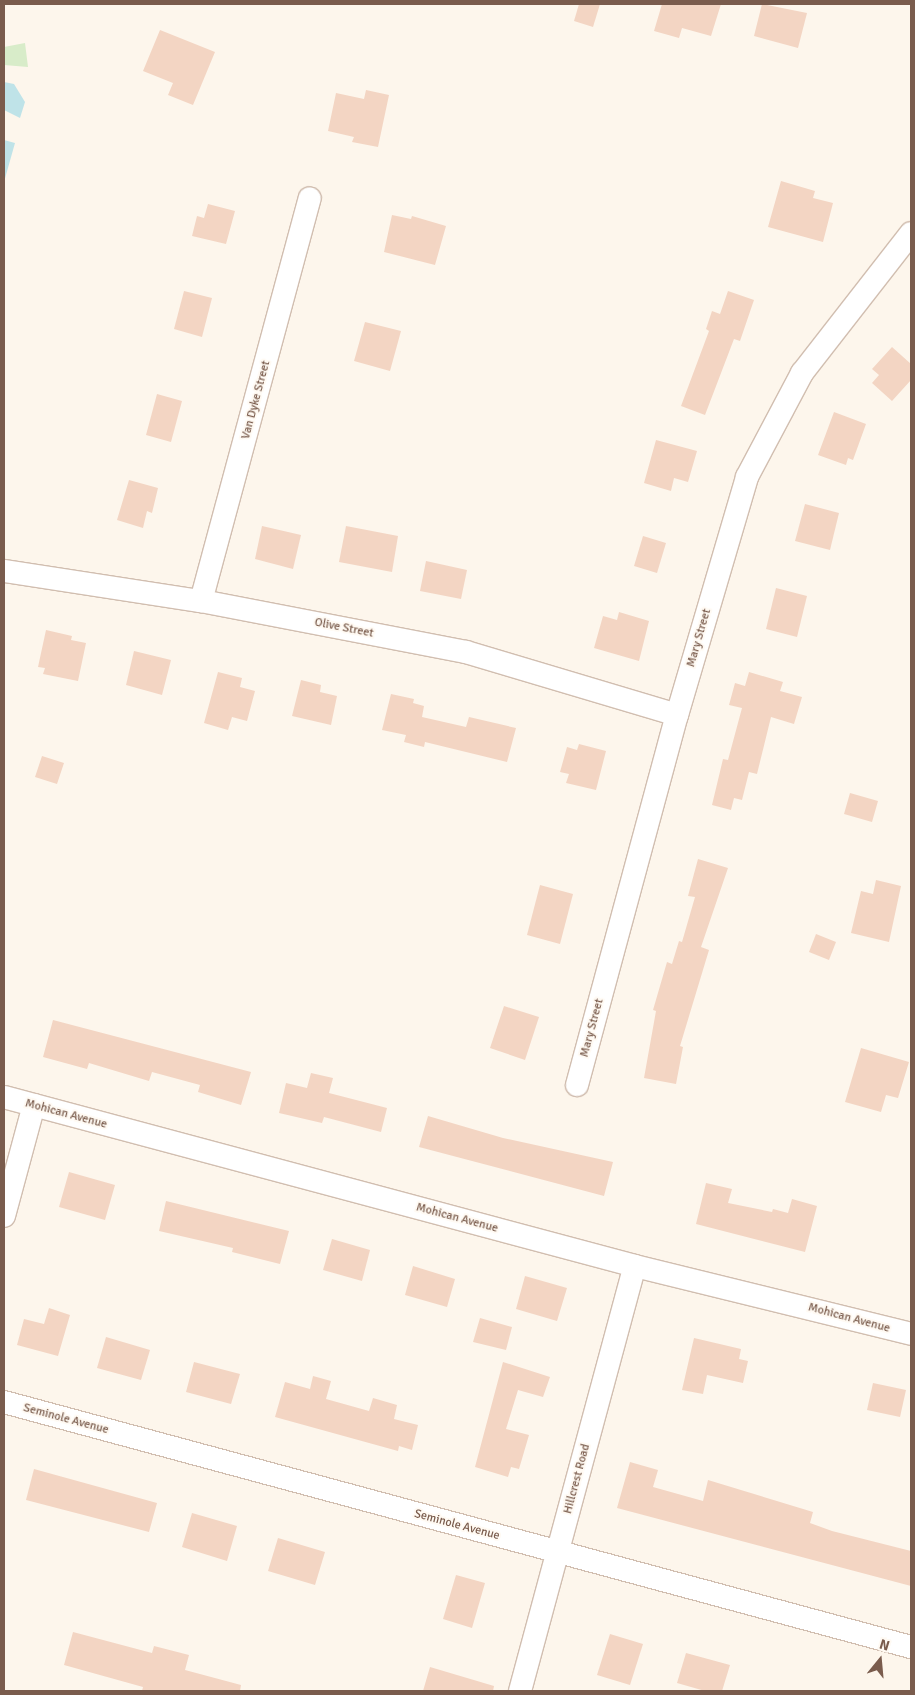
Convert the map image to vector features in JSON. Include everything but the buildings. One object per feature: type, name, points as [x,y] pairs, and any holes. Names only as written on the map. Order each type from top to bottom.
[{"type":"street","name":"Van Dyke Street","points":[[201,601],[310,198]]},
{"type":"street","name":"Mary Street","points":[[577,1084],[677,715],[747,477],[802,373],[911,233]]},
{"type":"street","name":"Olive Street","points":[[4,571],[201,601],[466,652],[677,715]]},
{"type":"street","name":"Mohican Avenue","points":[[4,1097],[635,1266],[911,1334]]},
{"type":"street","points":[[4,1216],[34,1105]]},
{"type":"street","name":"Hillcrest Road","points":[[520,1691],[635,1266]]},
{"type":"street","name":"Seminole Avenue","points":[[4,1402],[911,1647]]},
{"type":"green space","points":[[25,43],[28,67],[4,65],[4,47]]},
{"type":"water","points":[[4,82],[14,84],[25,102],[20,118],[4,110]]},
{"type":"water","points":[[4,140],[15,143],[4,182]]}]
